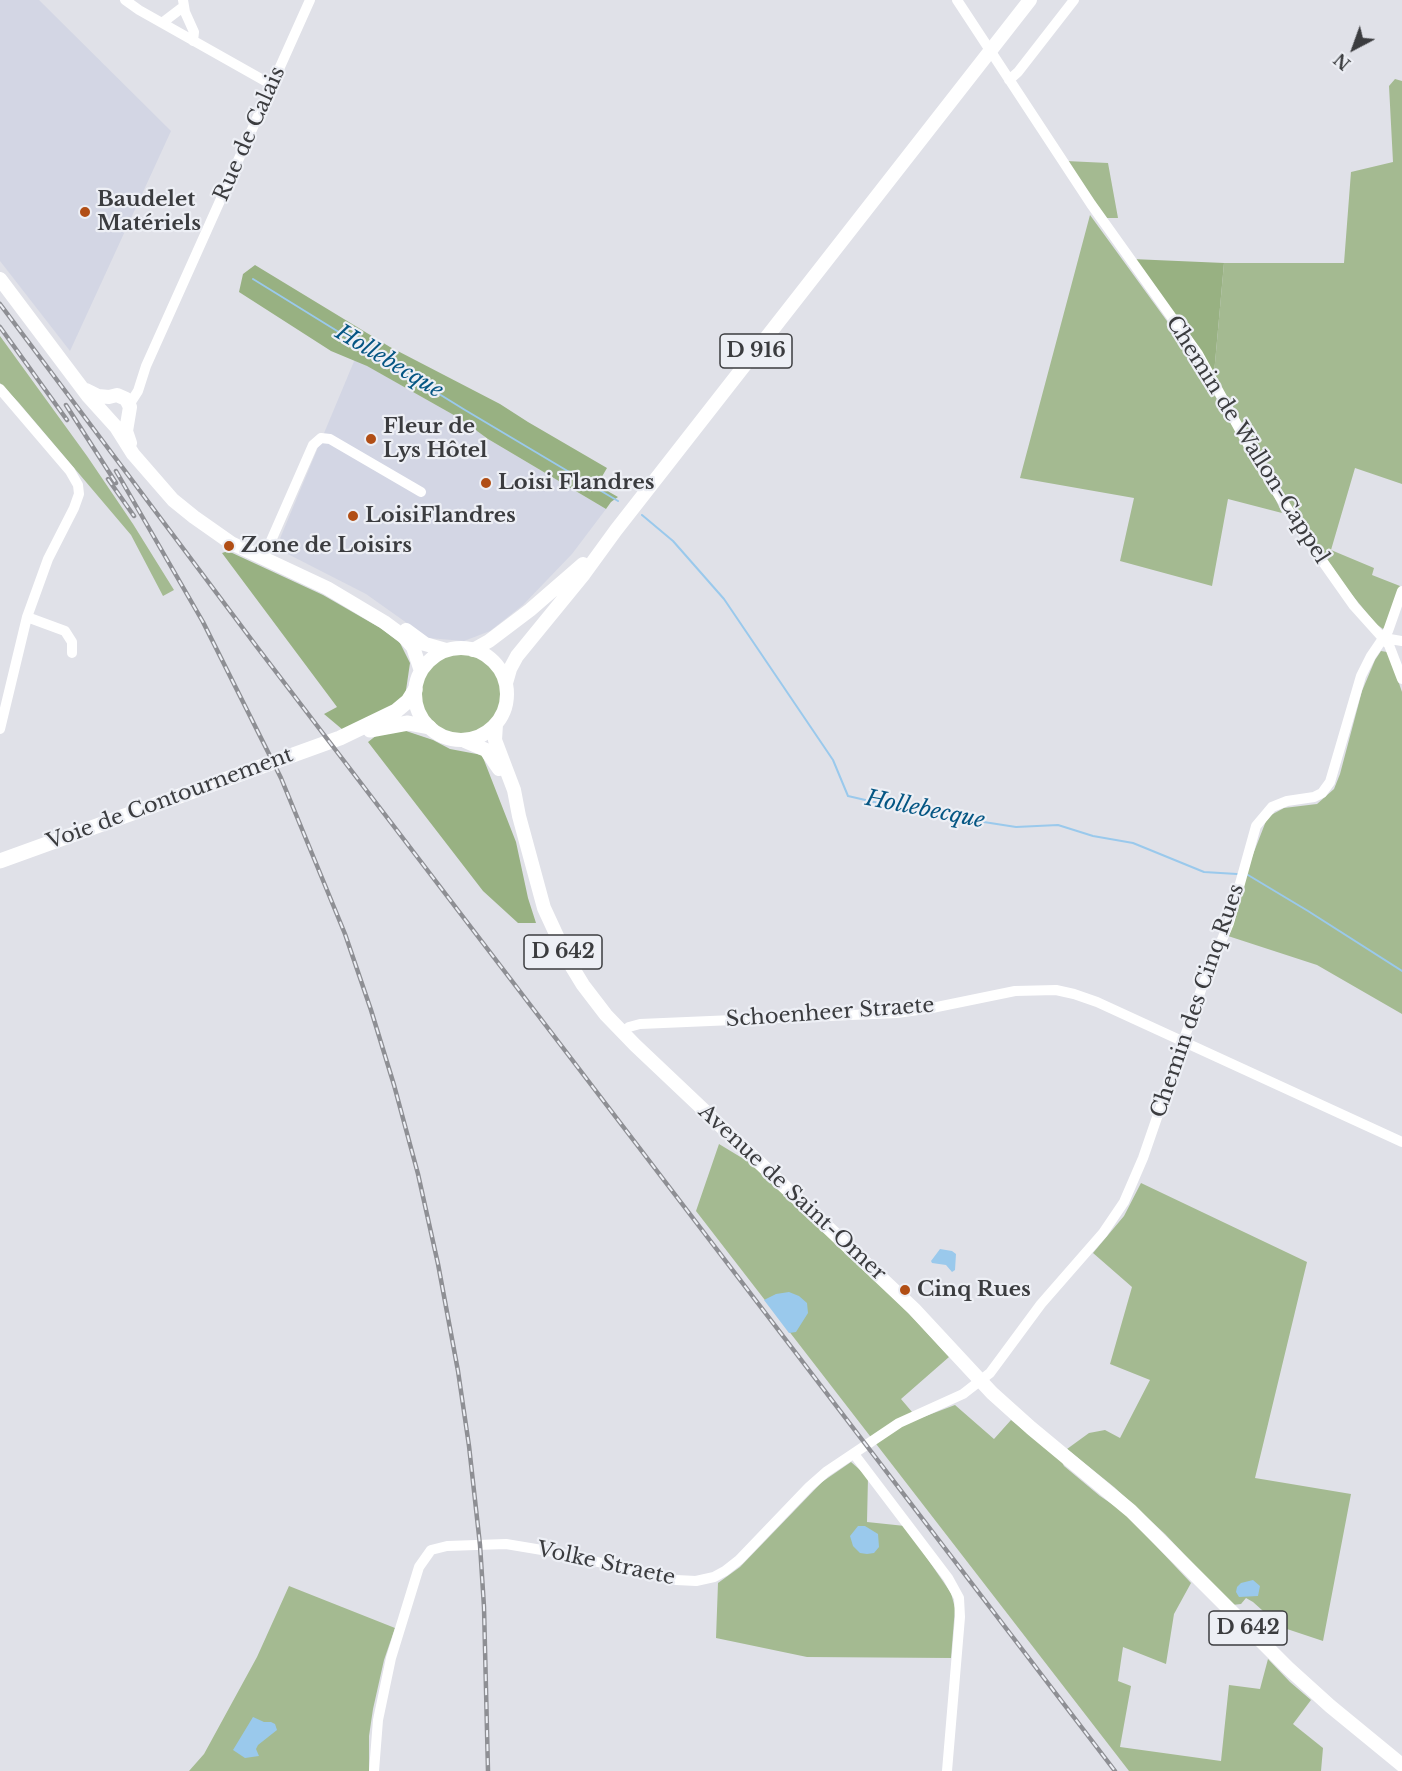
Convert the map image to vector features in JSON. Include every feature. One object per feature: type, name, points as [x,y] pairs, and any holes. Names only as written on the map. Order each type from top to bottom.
[{"type":"highway","name":"Voie de Contournement","points":[[0,861],[340,738],[396,711],[408,701],[415,690]]},
{"type":"highway","name":"Voie de Contournement","points":[[340,738],[408,723],[429,727]]},
{"type":"main road","name":"D 916","points":[[506,683],[517,656],[584,574],[1030,0]]},
{"type":"main road","points":[[0,279],[82,387],[107,416],[150,476],[178,504],[216,533],[342,596],[396,630],[415,650],[421,671]]},
{"type":"main road","points":[[82,387],[95,395],[122,403]]},
{"type":"main road","points":[[122,403],[118,422],[107,416],[103,404],[122,403]]},
{"type":"main road","points":[[122,403],[130,444],[166,485],[214,524],[264,556],[346,590],[377,609],[420,642],[446,650],[460,648],[473,650],[493,660],[501,670],[506,683],[506,704],[496,724],[480,736],[463,740],[447,738],[429,727],[418,710],[415,690],[421,671],[432,658],[446,650]]},
{"type":"main road","name":"D 916","points":[[473,650],[495,638],[552,592],[616,530]]},
{"type":"main road","name":"Avenue de Saint-Omer","points":[[496,724],[495,740],[513,784],[538,890],[556,937],[583,985],[622,1032],[907,1303],[981,1382],[1023,1422],[1131,1510],[1288,1668],[1402,1765]]},
{"type":"main road","name":"Avenue de Saint-Omer","points":[[463,740],[482,747],[493,757],[519,816]]},
{"type":"street","points":[[125,0],[272,85]]},
{"type":"street","name":"Rue de Calais","points":[[122,403],[138,391],[146,366],[310,0]]},
{"type":"street","name":"Chemin de Wallon-Cappel","points":[[957,0],[1096,213],[1198,354],[1256,459],[1304,535],[1350,600],[1391,648],[1402,679]]},
{"type":"street","points":[[1009,80],[1018,72],[1074,0]]},
{"type":"street","points":[[162,23],[183,3],[194,32],[194,41]]},
{"type":"street","points":[[0,389],[70,471],[76,480],[78,490],[76,504],[51,552],[27,617],[0,729]]},
{"type":"street","points":[[264,556],[314,445],[321,438],[330,440],[421,492]]},
{"type":"street","name":"Chemin des Cinq Rues","points":[[981,1382],[993,1370],[1046,1298],[1103,1233],[1120,1209],[1140,1165],[1202,987],[1231,917],[1256,826],[1272,807],[1287,801],[1314,797],[1327,786],[1334,772],[1361,676],[1390,627],[1402,591]]},
{"type":"street","points":[[27,617],[65,631],[72,642],[72,653]]},
{"type":"street","points":[[1384,638],[1402,640]]},
{"type":"street","name":"Schoenheer Straete","points":[[622,1032],[633,1025],[646,1023],[897,1012],[933,1008],[1007,992],[1037,989],[1067,992],[1092,1000],[1402,1142]]},
{"type":"street","name":"Volke Straete","points":[[374,1771],[378,1720],[392,1658],[419,1567],[431,1550],[447,1546],[512,1545],[554,1552],[669,1579],[702,1580],[730,1568],[817,1479],[894,1426],[957,1398],[981,1382]]},
{"type":"street","points":[[854,1454],[942,1570],[959,1598],[960,1617],[947,1771]]},
{"type":"shaded area","points":[[0,0],[39,0],[171,131],[70,351],[0,261]]},
{"type":"shaded area","points":[[355,359],[459,418],[488,439],[606,509],[572,554],[523,605],[490,631],[464,641],[428,638],[366,594],[276,548]]},
{"type":"green space","points":[[1395,79],[1402,81],[1402,484],[1355,468],[1331,550],[1374,568],[1372,575],[1400,586],[1388,622],[1383,629],[1376,624],[1348,590],[1291,508],[1257,453],[1214,374],[1224,263],[1344,263],[1351,172],[1393,162],[1389,86]]},
{"type":"green space","points":[[1066,161],[1108,163],[1118,218],[1102,218]]},
{"type":"green space","points":[[1090,215],[1188,350],[1282,513],[1228,499],[1212,586],[1120,561],[1134,498],[1020,478]]},
{"type":"green space","points":[[1132,259],[1224,263],[1214,374]]},
{"type":"green space","points":[[255,265],[390,347],[500,404],[607,468],[597,485],[618,497],[606,509],[488,439],[459,418],[367,366],[331,351],[239,292],[243,274]]},
{"type":"green space","points":[[0,336],[87,456],[174,590],[163,596],[131,535],[0,383]]},
{"type":"green space","points":[[228,551],[323,595],[382,629],[400,643],[410,663],[405,697],[394,708],[343,730],[324,714],[337,707],[222,553]]},
{"type":"green space","points":[[1381,651],[1387,652],[1390,657],[1402,692],[1402,1014],[1317,965],[1228,936],[1252,857],[1266,821],[1271,815],[1284,808],[1317,804],[1334,789],[1362,691]]},
{"type":"green space","points":[[461,654],[476,657],[489,666],[498,679],[501,694],[498,709],[489,722],[476,731],[461,734],[446,731],[433,722],[424,709],[421,694],[424,679],[433,666],[446,657]]},
{"type":"green space","points":[[403,730],[433,740],[450,749],[482,755],[516,842],[536,923],[518,923],[483,891],[368,742],[377,735]]},
{"type":"green space","points":[[719,1144],[752,1164],[862,1266],[949,1357],[901,1399],[918,1419],[955,1405],[994,1439],[1011,1420],[1061,1460],[1064,1466],[1100,1496],[1125,1513],[1191,1583],[1174,1614],[1166,1664],[1123,1647],[1118,1681],[1131,1686],[1120,1747],[1221,1761],[1229,1685],[1260,1689],[1268,1659],[1311,1700],[1293,1724],[1323,1748],[1321,1771],[1129,1771],[696,1211]]},
{"type":"green space","points":[[1141,1183],[1307,1262],[1255,1478],[1351,1494],[1323,1641],[1281,1627],[1246,1598],[1241,1604],[1232,1605],[1165,1534],[1114,1487],[1067,1449],[1089,1433],[1105,1430],[1120,1438],[1150,1380],[1110,1364],[1132,1287],[1093,1253],[1124,1216]]},
{"type":"green space","points":[[851,1462],[868,1477],[867,1522],[905,1526],[951,1593],[955,1608],[951,1658],[807,1657],[716,1638],[718,1583],[740,1567],[822,1482]]},
{"type":"green space","points":[[289,1586],[395,1628],[384,1660],[373,1709],[369,1736],[369,1771],[189,1771],[204,1754],[257,1657]]},
{"type":"water","points":[[940,1249],[956,1254],[955,1270],[952,1272],[946,1265],[932,1263],[931,1261]]},
{"type":"water","points":[[789,1292],[799,1296],[807,1303],[808,1313],[796,1332],[789,1333],[764,1300],[776,1294]]},
{"type":"water","points":[[858,1526],[865,1526],[878,1534],[879,1547],[874,1553],[860,1553],[853,1546],[850,1536]]},
{"type":"water","points":[[1253,1580],[1260,1586],[1258,1596],[1239,1597],[1236,1592],[1237,1587],[1241,1583]]},
{"type":"water","points":[[253,1717],[275,1724],[277,1730],[258,1745],[256,1749],[259,1756],[245,1758],[233,1750]]},
{"type":"waterway","name":"Hollebecque","points":[[253,279],[618,501]]},
{"type":"waterway","name":"Hollebecque","points":[[642,515],[673,541],[724,599],[833,760],[848,796],[913,811],[1016,827],[1058,825],[1093,836],[1133,843],[1204,872],[1237,874]]},
{"type":"waterway","name":"Hollebecque","points":[[1248,875],[1402,971]]},
{"type":"railway","points":[[0,304],[257,647],[1115,1771]]},
{"type":"railway","points":[[0,327],[67,420]]},
{"type":"railway","points":[[66,405],[116,483]]},
{"type":"railway","points":[[116,471],[203,622],[281,778],[345,934],[394,1085],[418,1174],[438,1264],[469,1446],[484,1607],[488,1771]]},
{"type":"railway","points":[[108,479],[134,516]]},
{"type":"place","name":"Baudelet Matériels","points":[[85,212]]},
{"type":"place","name":"Fleur de Lys Hôtel","points":[[371,439]]},
{"type":"place","name":"Loisi Flandres","points":[[486,483]]},
{"type":"place","name":"LoisiFlandres","points":[[353,516]]},
{"type":"place","name":"Zone de Loisirs","points":[[229,546]]},
{"type":"place","name":"Cinq Rues","points":[[905,1290]]}]
